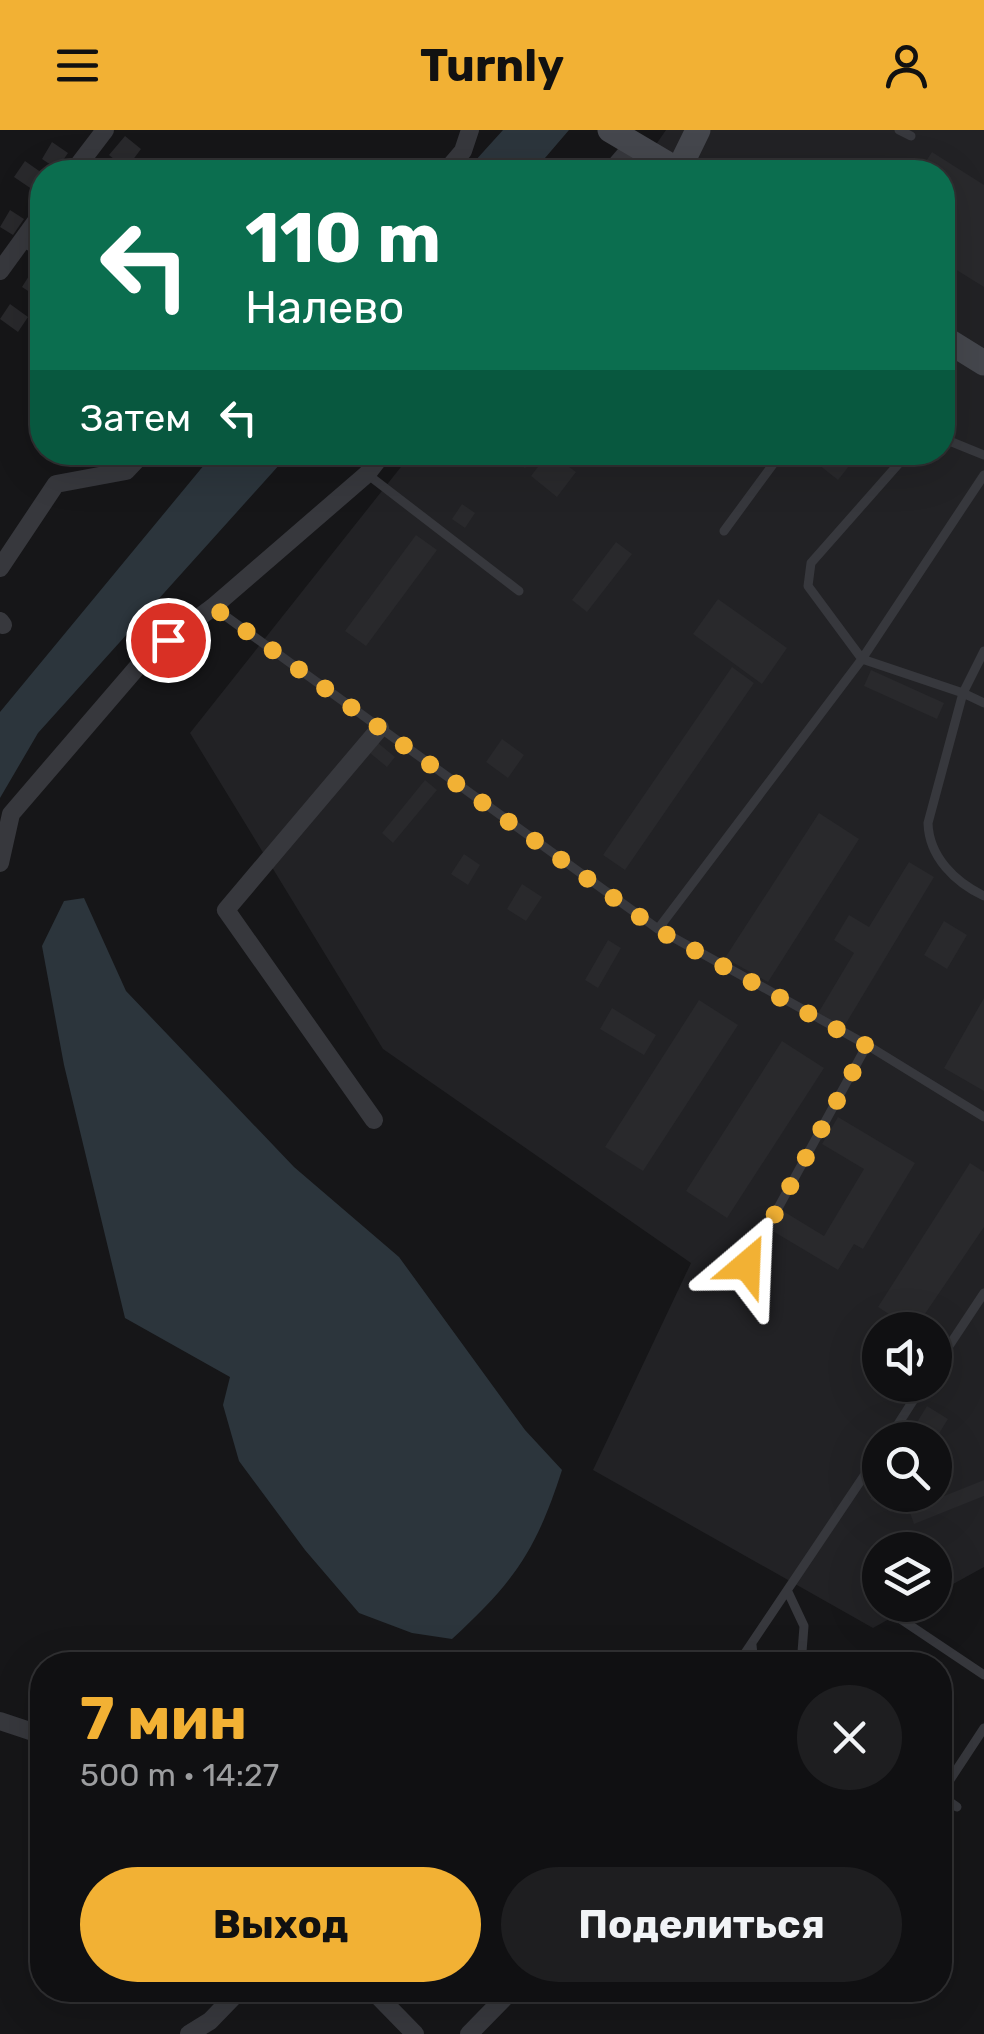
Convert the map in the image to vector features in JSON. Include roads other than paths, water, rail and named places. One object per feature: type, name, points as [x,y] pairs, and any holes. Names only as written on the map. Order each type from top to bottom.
[{"type":"main road","points":[[610,130],[660,160]]},
{"type":"main road","points":[[685,160],[698,130]]},
{"type":"main road","points":[[955,345],[984,364]]},
{"type":"street","points":[[82,160],[105,130]]},
{"type":"street","points":[[455,160],[470,130]]},
{"type":"street","points":[[620,160],[634,144]]},
{"type":"street","points":[[0,271],[30,229]]},
{"type":"street","points":[[24,237],[30,241]]},
{"type":"street","points":[[0,568],[56,484],[126,471],[132,465]]},
{"type":"street","points":[[0,863],[11,814],[54,759],[146,657],[213,607],[374,465]]},
{"type":"street","points":[[374,1120],[226,910],[380,728]]},
{"type":"street","points":[[0,1721],[30,1731]]},
{"type":"street","points":[[189,2034],[210,2021],[228,2002]]},
{"type":"street","points":[[384,2002],[415,2034]]},
{"type":"street","points":[[470,2034],[501,2002]]},
{"type":"lane","points":[[899,130],[911,136]]},
{"type":"lane","points":[[955,443],[984,454]]},
{"type":"lane","points":[[724,531],[772,465]]},
{"type":"lane","points":[[899,465],[812,563],[808,586],[862,660],[984,703]]},
{"type":"lane","points":[[367,474],[519,592]]},
{"type":"lane","points":[[658,930],[862,660],[984,475]]},
{"type":"lane","points":[[213,607],[658,930],[867,1046],[984,1117]]},
{"type":"lane","points":[[984,650],[963,693],[935,794],[928,839],[955,878],[984,896]]},
{"type":"lane","points":[[747,1265],[867,1046]]},
{"type":"lane","points":[[952,1341],[984,1293]]},
{"type":"lane","points":[[747,1652],[862,1479]]},
{"type":"lane","points":[[788,1592],[804,1626],[802,1652]]},
{"type":"lane","points":[[905,1622],[950,1652]]},
{"type":"lane","points":[[752,1645],[753,1652]]},
{"type":"lane","points":[[952,1654],[984,1675]]},
{"type":"lane","points":[[952,1777],[984,1728]]},
{"type":"lane","points":[[952,1803],[957,1807]]}]
